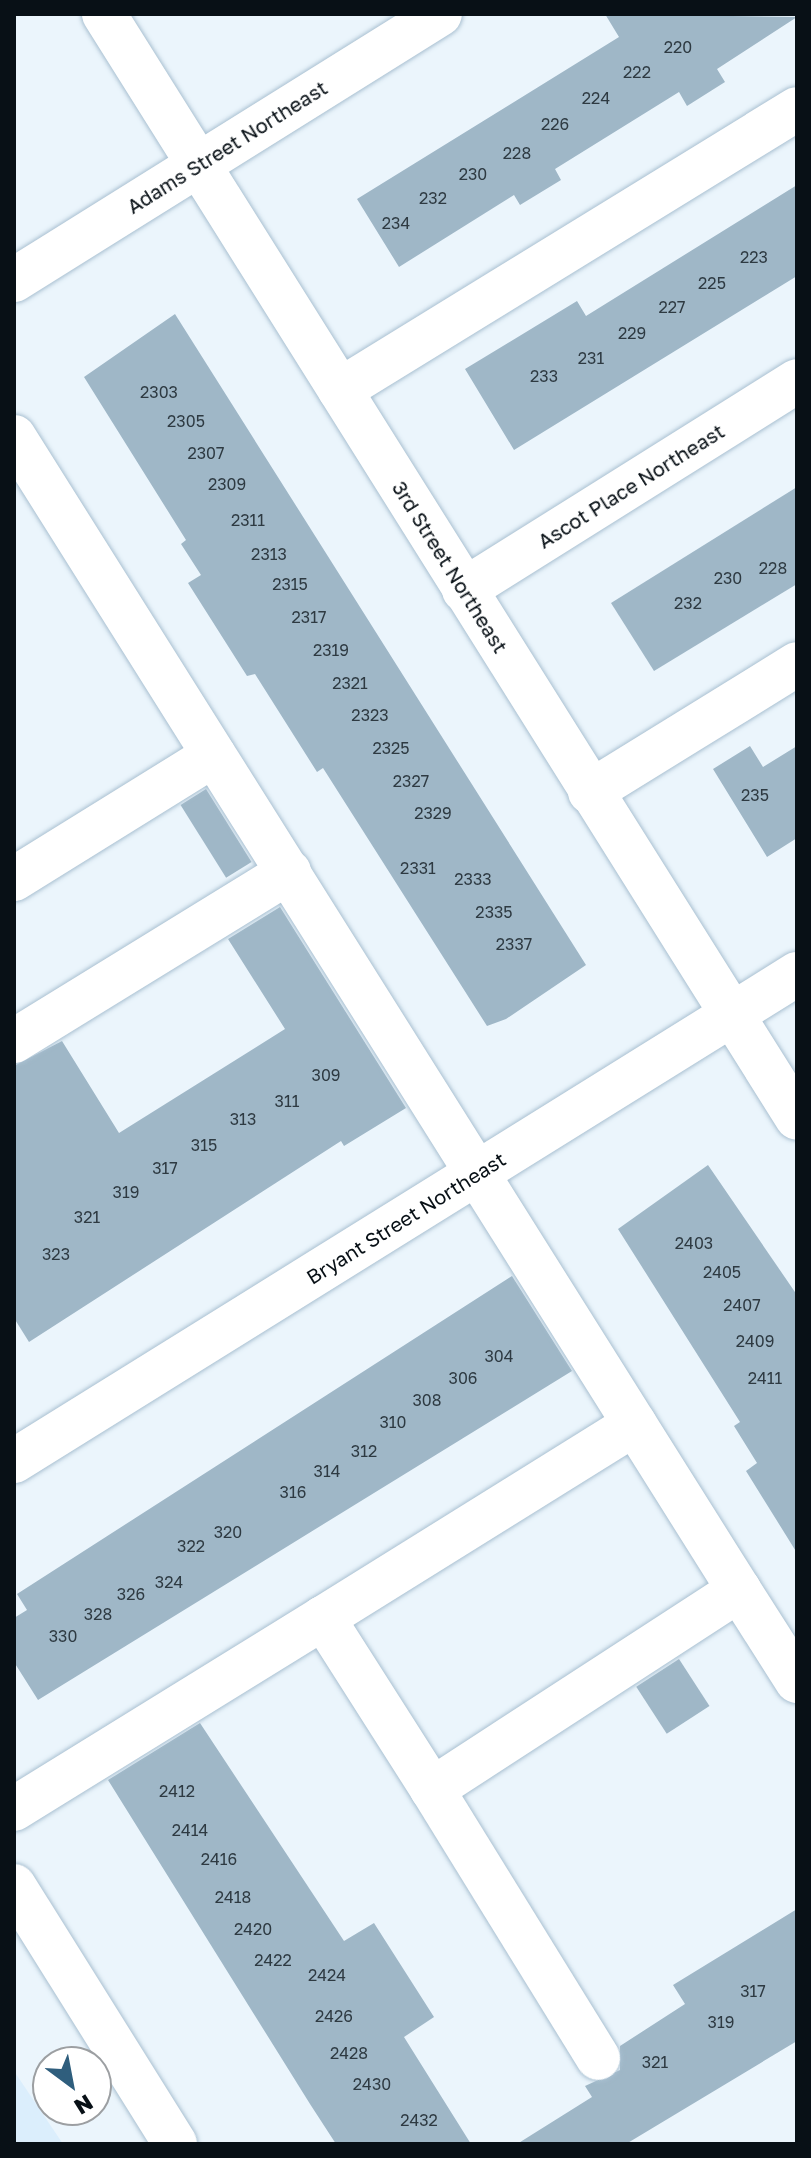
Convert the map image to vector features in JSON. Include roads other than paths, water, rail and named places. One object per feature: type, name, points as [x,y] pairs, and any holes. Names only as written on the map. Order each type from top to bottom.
[{"type":"street","name":"3rd Street Northeast","points":[[104,14],[797,1118]]},
{"type":"street","name":"Adams Street Northeast","points":[[14,280],[440,14]]},
{"type":"street","points":[[340,390],[797,109]]},
{"type":"street","name":"Ascot Place Northeast","points":[[464,590],[797,381]]},
{"type":"street","points":[[14,437],[797,1681]]},
{"type":"street","points":[[590,792],[797,664]]},
{"type":"street","points":[[14,879],[214,755]]},
{"type":"street","points":[[14,1041],[289,872]]},
{"type":"street","name":"Bryant Street Northeast","points":[[14,1461],[797,974]]},
{"type":"street","points":[[14,1809],[635,1424]]},
{"type":"street","points":[[432,1789],[739,1590]]},
{"type":"street","points":[[323,1618],[598,2058]]},
{"type":"street","points":[[14,1886],[175,2144]]}]
